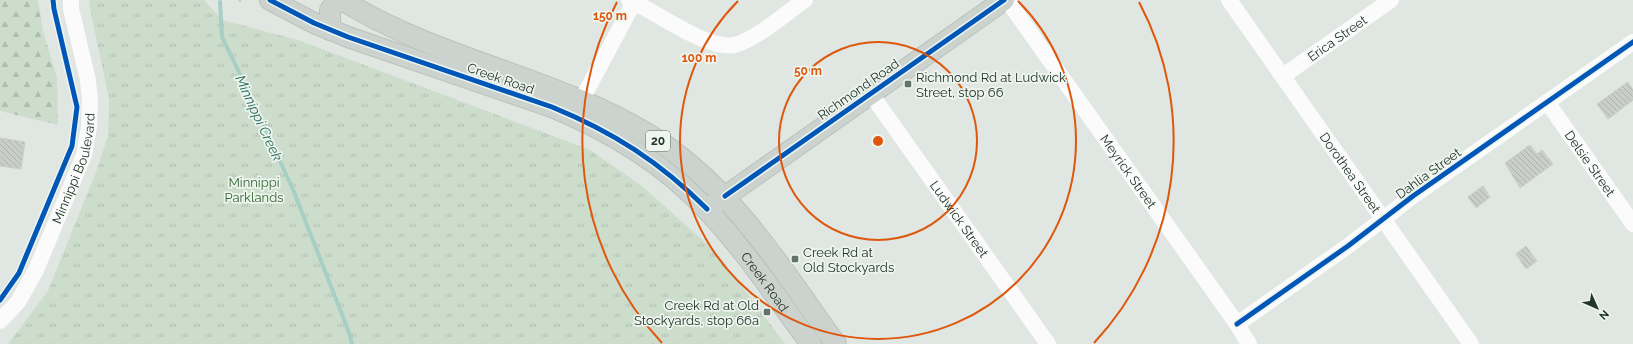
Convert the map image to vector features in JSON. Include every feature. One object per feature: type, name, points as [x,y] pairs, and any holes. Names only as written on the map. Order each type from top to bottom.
[{"type":"main road","name":"Creek Road","points":[[270,0],[330,30],[580,118],[642,153],[681,184],[707,209],[744,254],[811,344]]},
{"type":"main road","points":[[330,30],[330,10],[338,0]]},
{"type":"main road","name":"Creek Road","points":[[342,0],[371,17],[405,33],[581,101],[626,121],[665,146],[697,170],[725,196],[753,229],[836,344]]},
{"type":"main road","name":"Richmond Road","points":[[707,209],[1005,0]]},
{"type":"street","name":"Minnippi Boulevard","points":[[0,322],[18,302],[36,270],[84,155],[89,127],[90,101],[88,80],[71,9],[71,0]]},
{"type":"street","points":[[581,101],[631,1],[707,42],[724,46],[737,45],[751,38],[805,0]]},
{"type":"street","name":"Meyrick Street","points":[[1005,0],[1237,324],[1249,344]]},
{"type":"street","name":"Dorothea Street","points":[[1229,0],[1471,344]]},
{"type":"street","name":"Erica Street","points":[[1283,76],[1391,0]]},
{"type":"street","name":"Dahlia Street","points":[[1237,324],[1383,220],[1413,196],[1633,42]]},
{"type":"street","name":"Ludwick Street","points":[[871,94],[1048,344]]},
{"type":"street","name":"Delsie Street","points":[[1547,102],[1633,224]]},
{"type":"path","points":[[239,0],[244,2]]},
{"type":"green space","points":[[0,0],[38,0],[43,31],[57,78],[58,125],[0,111]]},
{"type":"green space","name":"Minnippi Parklands","points":[[90,0],[204,0],[222,20],[298,40],[590,150],[642,186],[717,253],[785,344],[8,344],[48,291],[96,172],[108,136],[109,99],[89,4]]},
{"type":"building","points":[[1628,82],[1633,90],[1633,100],[1608,119],[1597,104]]},
{"type":"building","points":[[0,138],[25,142],[21,169],[0,166]]},
{"type":"building","points":[[1530,145],[1537,154],[1542,150],[1553,164],[1520,188],[1505,163]]},
{"type":"building","points":[[1483,186],[1490,197],[1476,208],[1468,197]]},
{"type":"building","points":[[1526,246],[1537,261],[1526,269],[1516,254]]},
{"type":"waterway","name":"Minnippi Creek","points":[[220,2],[222,37],[294,192],[350,335],[352,344]]},
{"type":"cycle path","points":[[0,300],[19,273],[72,146],[77,107],[53,0]]},
{"type":"cycle path","points":[[270,0],[314,23],[348,37],[552,107],[595,127],[635,150],[653,163],[672,177],[707,209]]},
{"type":"cycle path","points":[[725,196],[1004,0]]},
{"type":"cycle path","points":[[1237,324],[1348,246],[1413,196],[1633,42]]},
{"type":"place","name":"Richmond Rd at Ludwick Street, stop 66","points":[[908,84]]},
{"type":"place","name":"Creek Rd at Old Stockyards","points":[[795,259]]},
{"type":"place","name":"Creek Rd at Old Stockyards, stop 66a","points":[[767,312]]}]
